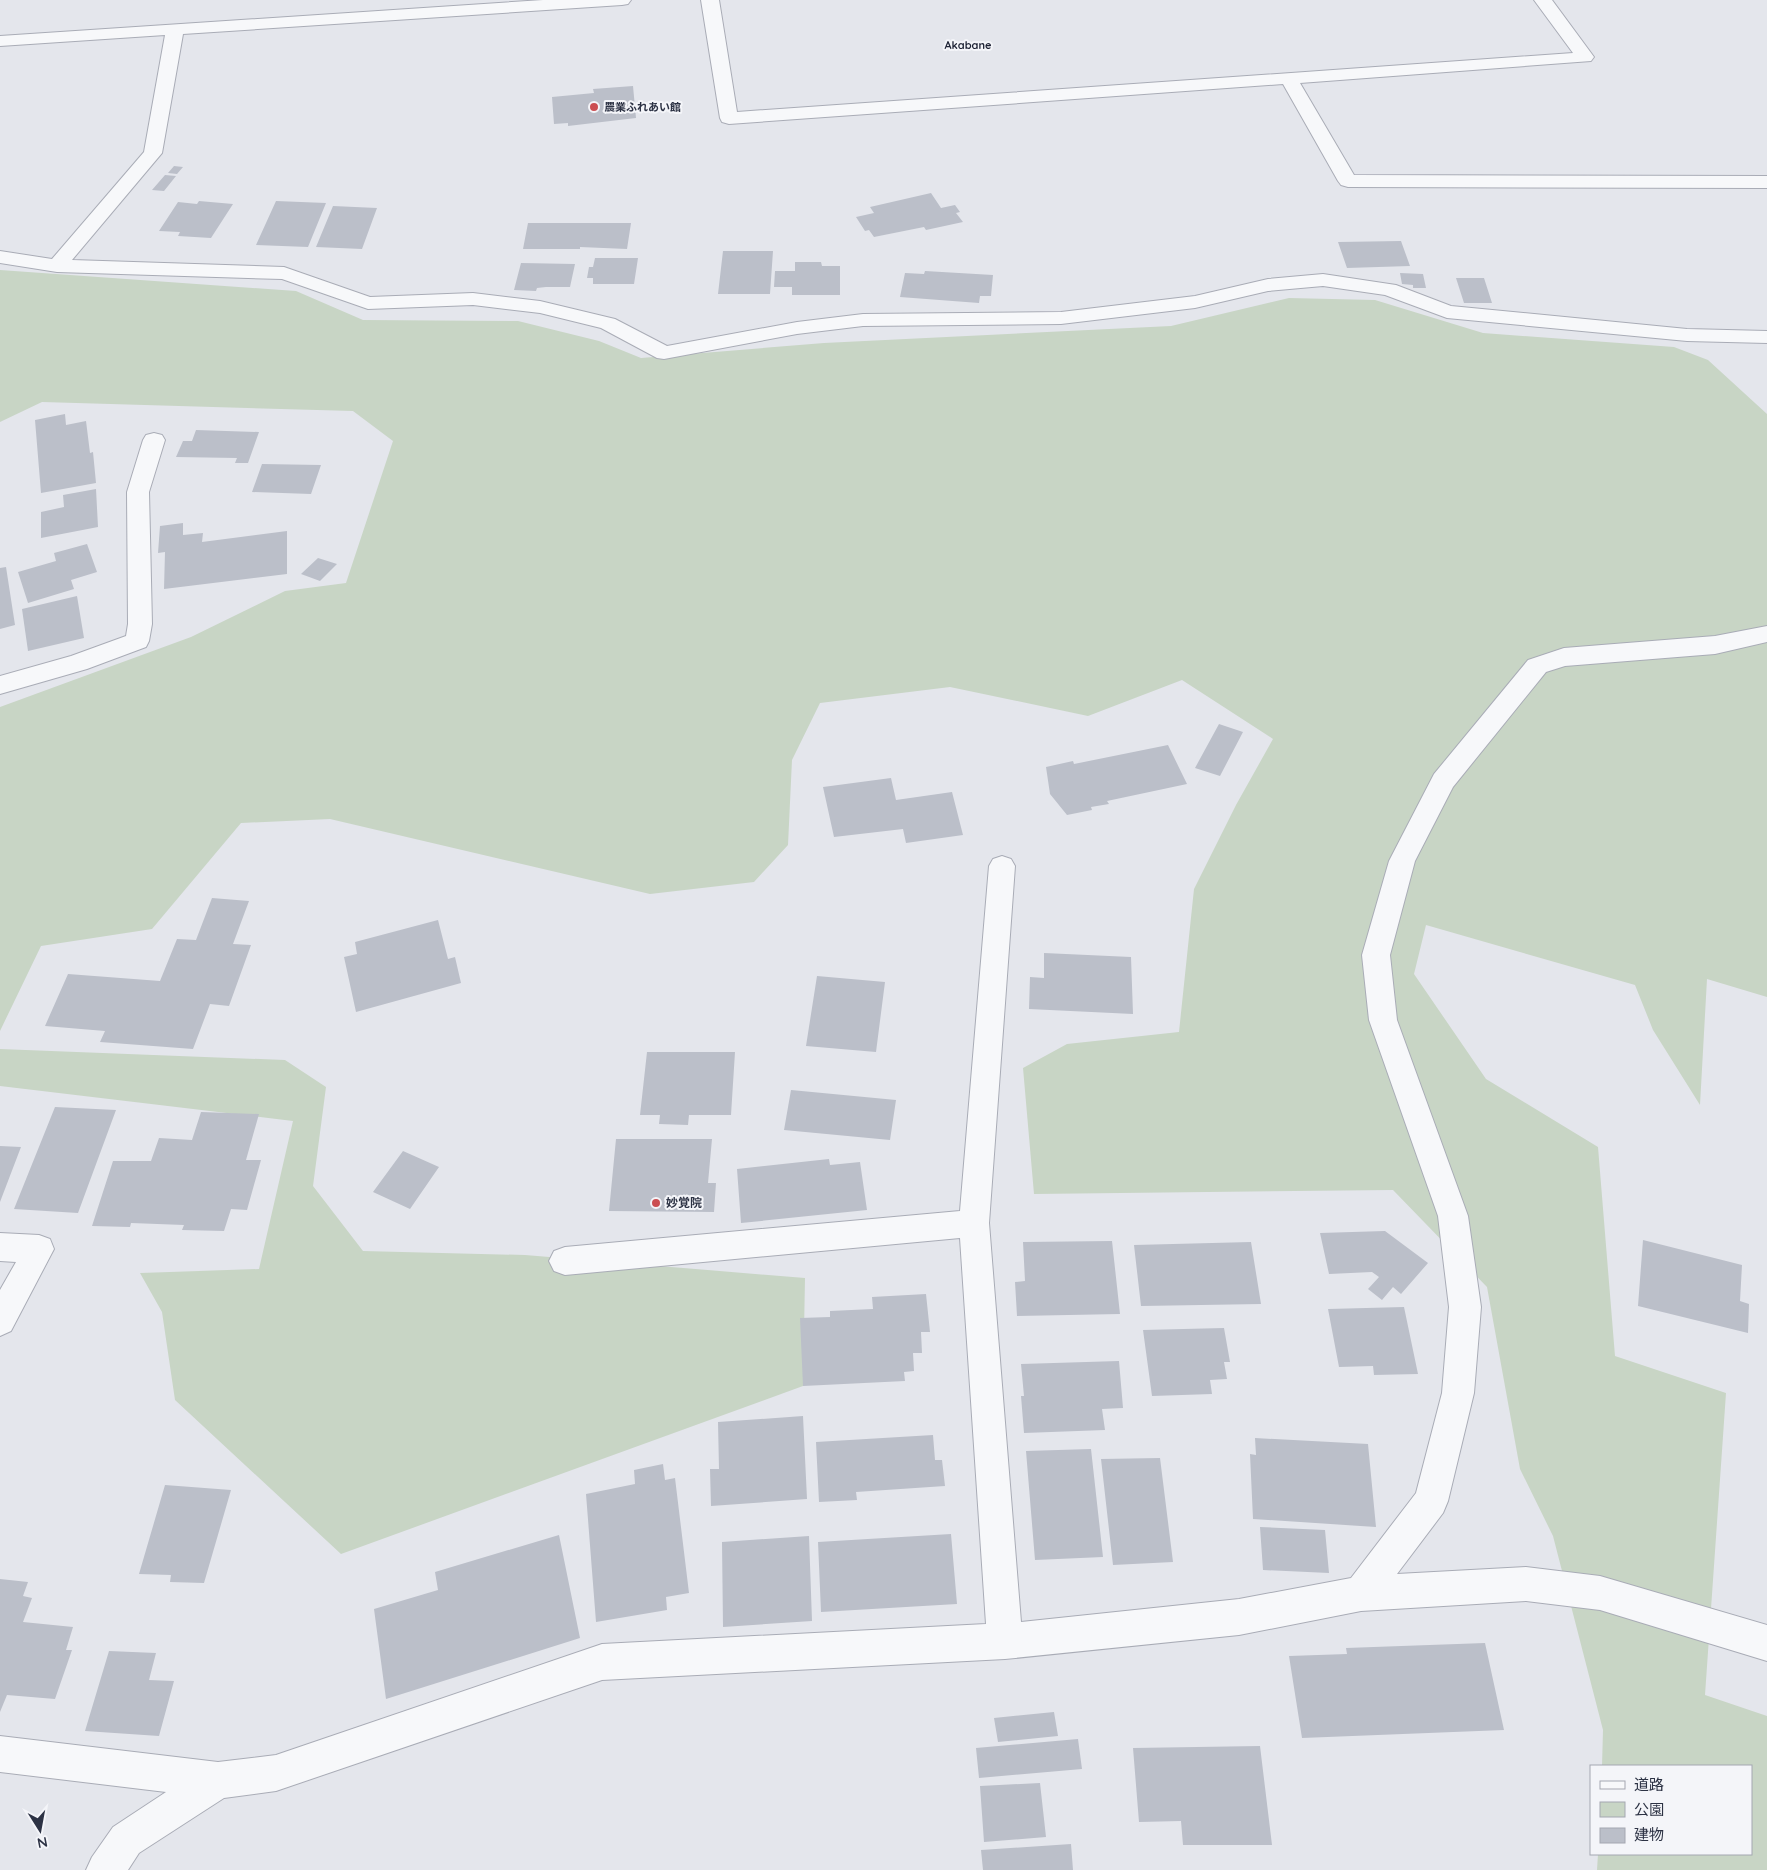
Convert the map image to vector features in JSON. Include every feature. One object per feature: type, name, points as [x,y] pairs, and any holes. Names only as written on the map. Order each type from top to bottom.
[{"type":"street","points":[[0,41],[622,0]]},
{"type":"street","points":[[710,0],[729,118],[1289,80],[1585,57],[1543,0]]},
{"type":"street","points":[[57,266],[153,154],[175,29]]},
{"type":"street","points":[[1289,80],[1348,181],[1767,182]]},
{"type":"street","points":[[0,257],[57,266],[284,273],[368,303],[473,299],[540,307],[608,323],[664,353],[797,328],[854,321],[1061,318],[1195,302],[1268,285],[1323,280],[1388,289],[1447,312],[1687,335],[1767,337]]},
{"type":"street","points":[[0,684],[78,663],[137,641],[140,624],[138,492],[154,440]]},
{"type":"street","points":[[1360,1594],[1431,1501],[1458,1392],[1465,1307],[1453,1216],[1384,1020],[1376,955],[1402,860],[1443,781],[1537,666],[1564,658],[1715,645],[1767,634]]},
{"type":"street","points":[[1002,866],[974,1223],[1005,1641]]},
{"type":"street","points":[[564,1261],[974,1223]]},
{"type":"street","points":[[0,1247],[40,1249],[0,1321]]},
{"type":"street","points":[[0,1754],[218,1780],[276,1773],[602,1662],[1005,1641],[1239,1618],[1360,1594],[1526,1584],[1600,1593],[1767,1643]]},
{"type":"street","points":[[104,1870],[126,1840],[218,1780]]},
{"type":"green space","points":[[0,270],[296,291],[363,320],[518,321],[599,341],[641,358],[824,343],[1171,326],[1289,298],[1375,300],[1483,333],[1674,347],[1708,360],[1767,414],[1767,997],[1707,979],[1700,1105],[1653,1030],[1635,985],[1426,925],[1414,974],[1486,1079],[1598,1147],[1615,1356],[1726,1393],[1705,1695],[1767,1716],[1767,1870],[1597,1870],[1598,1855],[1752,1855],[1752,1765],[1602,1765],[1603,1730],[1553,1536],[1520,1469],[1487,1287],[1393,1190],[1034,1194],[1023,1068],[1067,1044],[1179,1032],[1194,889],[1236,805],[1273,739],[1182,680],[1088,716],[950,687],[820,703],[792,760],[788,845],[754,882],[650,894],[330,819],[241,823],[152,929],[41,946],[0,1031],[0,707],[191,637],[285,591],[346,583],[393,441],[353,411],[42,402],[0,422]]},
{"type":"green space","points":[[0,1049],[285,1060],[326,1087],[313,1186],[363,1251],[525,1255],[805,1278],[803,1386],[341,1554],[175,1400],[162,1312],[140,1273],[259,1269],[293,1121],[0,1086]]},
{"type":"building","name":"農業ふれあい館","points":[[633,86],[636,118],[568,126],[568,123],[554,124],[552,97],[594,93],[593,89]]},
{"type":"building","points":[[174,166],[183,167],[177,174],[168,173]]},
{"type":"building","points":[[165,175],[176,176],[164,191],[152,190]]},
{"type":"building","points":[[931,193],[941,208],[955,205],[960,212],[956,213],[963,222],[926,230],[924,227],[874,237],[869,230],[865,231],[856,217],[874,213],[870,207]]},
{"type":"building","points":[[199,201],[233,204],[211,238],[178,236],[180,232],[159,231],[178,202],[197,204]]},
{"type":"building","points":[[276,201],[326,203],[308,247],[256,245]]},
{"type":"building","points":[[333,206],[377,208],[362,249],[316,247]]},
{"type":"building","points":[[528,223],[631,223],[627,249],[580,247],[580,249],[523,249]]},
{"type":"building","points":[[1401,241],[1410,266],[1347,268],[1338,242]]},
{"type":"building","points":[[723,251],[773,251],[770,294],[718,294]]},
{"type":"building","points":[[595,258],[638,258],[634,284],[593,284],[593,278],[587,278],[589,267],[593,267]]},
{"type":"building","points":[[795,262],[821,262],[822,266],[840,266],[840,295],[792,295],[792,287],[774,287],[775,271],[795,271]]},
{"type":"building","points":[[521,263],[575,264],[570,287],[537,288],[536,291],[514,290]]},
{"type":"building","points":[[925,271],[993,275],[991,296],[980,296],[979,303],[900,297],[905,273],[924,274]]},
{"type":"building","points":[[1400,273],[1423,274],[1426,288],[1413,288],[1413,285],[1402,284]]},
{"type":"building","points":[[1456,278],[1484,278],[1492,303],[1464,303]]},
{"type":"building","points":[[65,414],[66,425],[86,421],[90,453],[93,452],[96,483],[41,493],[35,420]]},
{"type":"building","points":[[196,430],[259,432],[248,463],[235,463],[237,458],[176,457],[183,441],[192,441]]},
{"type":"building","points":[[262,464],[321,465],[311,494],[252,492]]},
{"type":"building","points":[[96,489],[98,527],[41,538],[41,512],[64,507],[63,495]]},
{"type":"building","points":[[183,523],[183,535],[203,533],[202,542],[287,531],[287,574],[164,589],[165,552],[158,553],[160,526]]},
{"type":"building","points":[[87,544],[97,572],[71,580],[74,589],[28,603],[18,572],[56,561],[54,553]]},
{"type":"building","points":[[318,558],[337,564],[320,581],[301,574]]},
{"type":"building","points":[[6,567],[15,625],[0,629],[0,568]]},
{"type":"building","points":[[77,596],[84,638],[28,651],[22,609]]},
{"type":"building","points":[[1219,724],[1243,732],[1220,776],[1195,768]]},
{"type":"building","points":[[1168,745],[1187,784],[1107,801],[1109,804],[1091,807],[1092,810],[1067,815],[1050,794],[1046,767],[1073,761],[1074,764]]},
{"type":"building","points":[[891,778],[896,800],[952,792],[963,835],[906,843],[903,829],[834,837],[823,787]]},
{"type":"building","points":[[212,898],[249,901],[233,944],[251,945],[229,1006],[210,1004],[193,1049],[100,1042],[105,1031],[45,1026],[68,974],[160,981],[177,939],[196,940]]},
{"type":"building","points":[[438,920],[448,959],[455,957],[461,983],[356,1012],[344,957],[357,954],[355,942]]},
{"type":"building","points":[[1044,953],[1131,957],[1133,1014],[1029,1009],[1030,977],[1044,978]]},
{"type":"building","points":[[817,976],[885,982],[876,1052],[806,1046]]},
{"type":"building","points":[[647,1052],[735,1052],[731,1115],[689,1115],[688,1125],[659,1124],[660,1115],[640,1115]]},
{"type":"building","points":[[791,1090],[896,1100],[890,1140],[784,1130]]},
{"type":"building","points":[[55,1107],[116,1110],[78,1213],[14,1209]]},
{"type":"building","points":[[201,1112],[259,1114],[246,1160],[261,1160],[247,1210],[231,1209],[224,1231],[182,1230],[184,1225],[131,1223],[130,1227],[92,1226],[113,1161],[151,1161],[159,1138],[192,1140]]},
{"type":"building","points":[[616,1139],[712,1139],[708,1183],[716,1183],[714,1212],[609,1211]]},
{"type":"building","points":[[0,1146],[21,1147],[0,1202]]},
{"type":"building","points":[[403,1151],[439,1167],[410,1209],[373,1192]]},
{"type":"building","points":[[829,1159],[830,1165],[860,1162],[867,1210],[741,1223],[737,1169]]},
{"type":"building","points":[[1385,1231],[1428,1263],[1401,1294],[1393,1287],[1382,1300],[1368,1289],[1379,1277],[1372,1272],[1329,1274],[1320,1233]]},
{"type":"building","points":[[1643,1240],[1742,1265],[1740,1301],[1749,1304],[1748,1333],[1638,1306]]},
{"type":"building","points":[[1112,1241],[1120,1314],[1017,1316],[1015,1282],[1025,1281],[1023,1242]]},
{"type":"building","points":[[1251,1242],[1261,1304],[1141,1306],[1134,1245]]},
{"type":"building","points":[[926,1294],[930,1332],[921,1332],[922,1353],[913,1353],[914,1371],[904,1372],[905,1381],[803,1386],[800,1318],[830,1317],[830,1311],[873,1309],[872,1297]]},
{"type":"building","points":[[1404,1307],[1418,1374],[1374,1375],[1373,1366],[1339,1367],[1328,1309]]},
{"type":"building","points":[[1224,1328],[1230,1362],[1224,1362],[1227,1379],[1210,1380],[1212,1394],[1152,1396],[1143,1330]]},
{"type":"building","points":[[1119,1361],[1123,1408],[1102,1409],[1105,1430],[1024,1433],[1021,1396],[1024,1396],[1021,1364]]},
{"type":"building","points":[[803,1416],[807,1499],[711,1506],[710,1469],[719,1469],[718,1422]]},
{"type":"building","points":[[933,1435],[935,1460],[942,1460],[945,1486],[856,1492],[857,1500],[819,1502],[816,1442]]},
{"type":"building","points":[[1255,1438],[1368,1444],[1376,1527],[1253,1519],[1250,1454],[1256,1455]]},
{"type":"building","points":[[1091,1449],[1103,1557],[1035,1560],[1026,1451]]},
{"type":"building","points":[[1160,1458],[1173,1562],[1113,1565],[1101,1459]]},
{"type":"building","points":[[663,1464],[665,1480],[675,1478],[689,1593],[666,1597],[667,1610],[596,1622],[586,1494],[635,1484],[634,1470]]},
{"type":"building","points":[[165,1485],[231,1490],[204,1583],[170,1582],[171,1575],[139,1574]]},
{"type":"building","points":[[1260,1527],[1325,1530],[1329,1573],[1263,1570]]},
{"type":"building","points":[[951,1534],[957,1604],[821,1612],[818,1542]]},
{"type":"building","points":[[559,1535],[580,1638],[386,1699],[374,1609],[438,1590],[435,1572]]},
{"type":"building","points":[[809,1536],[812,1621],[723,1627],[722,1542]]},
{"type":"building","points":[[0,1579],[28,1582],[23,1596],[32,1598],[23,1622],[73,1627],[66,1650],[72,1650],[55,1699],[7,1695],[0,1712]]},
{"type":"building","points":[[1485,1643],[1504,1730],[1302,1738],[1289,1656],[1347,1654],[1346,1648]]},
{"type":"building","points":[[109,1651],[156,1653],[149,1680],[174,1681],[159,1736],[85,1731]]},
{"type":"building","points":[[1054,1712],[1058,1736],[998,1742],[994,1718]]},
{"type":"building","points":[[1078,1739],[1082,1769],[979,1778],[976,1748]]},
{"type":"building","points":[[1260,1746],[1272,1845],[1183,1845],[1181,1821],[1139,1822],[1133,1748]]},
{"type":"building","points":[[1040,1783],[1046,1837],[984,1842],[980,1786]]},
{"type":"building","points":[[1071,1844],[1073,1870],[983,1870],[981,1850]]},
{"type":"place","name":"農業ふれあい館","points":[[594,107]]},
{"type":"place","name":"妙覚院","points":[[656,1203]]},
{"type":"district","name":"Akabane","points":[[968,45]]}]
